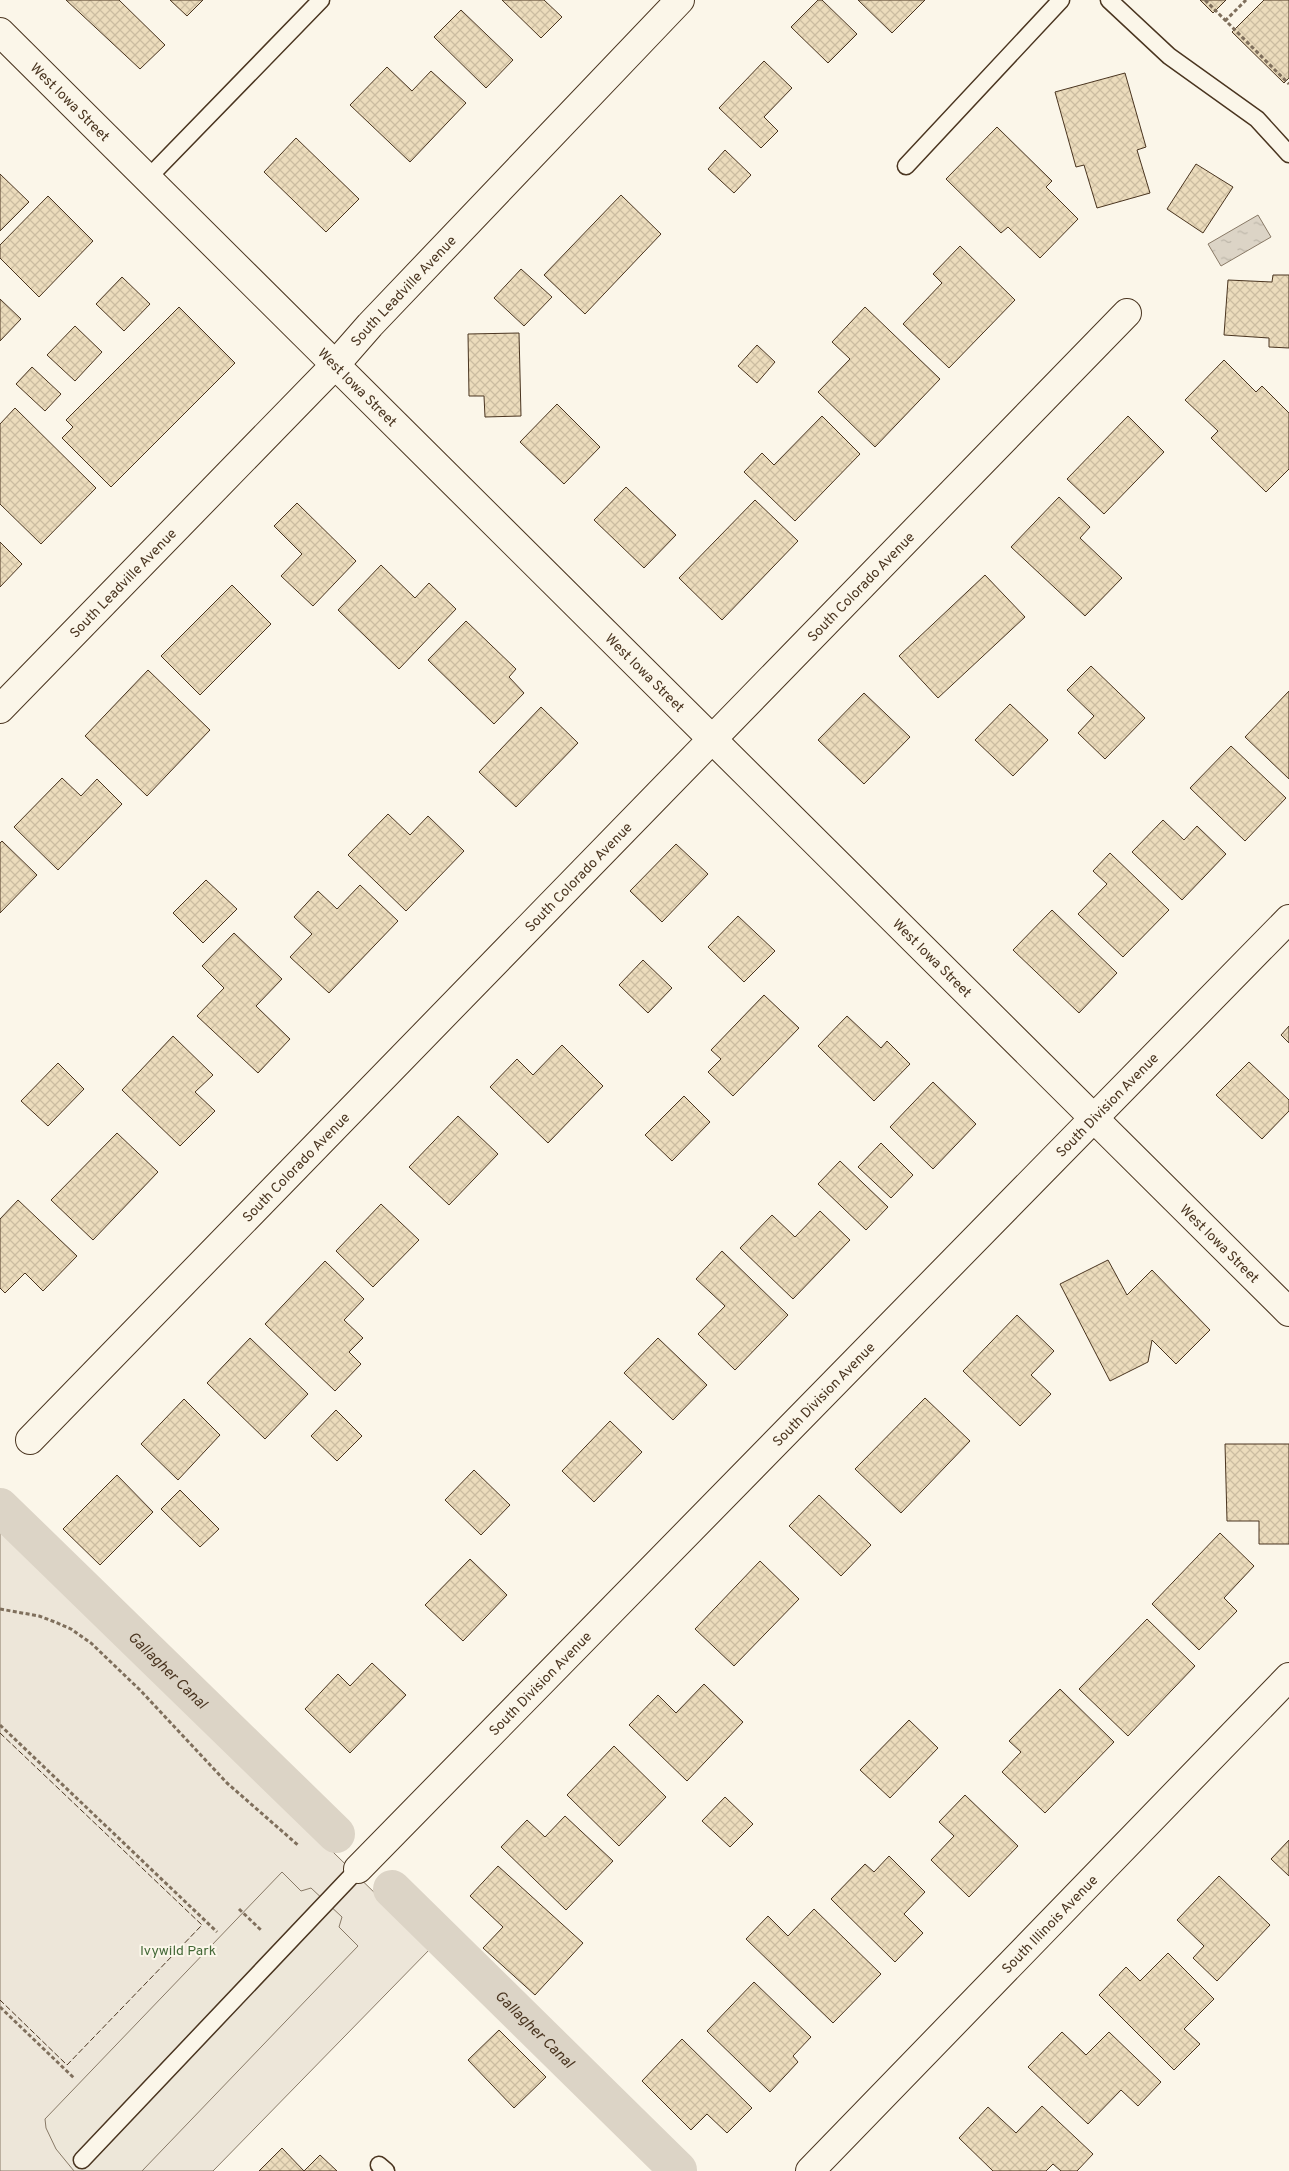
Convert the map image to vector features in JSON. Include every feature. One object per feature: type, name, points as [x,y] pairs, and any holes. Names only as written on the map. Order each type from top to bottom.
[{"type":"street","name":"South Leadville Avenue","points":[[0,709],[334,365],[680,0]]},
{"type":"street","name":"West Iowa Street","points":[[0,32],[1094,1119],[1287,1306]]},
{"type":"street","name":"South Colorado Avenue","points":[[30,1440],[1128,313]]},
{"type":"street","name":"South Division Avenue","points":[[358,1869],[1289,919]]},
{"type":"street","name":"South Illinois Avenue","points":[[810,2171],[1289,1677]]},
{"type":"lane","points":[[148,178],[321,0]]},
{"type":"lane","points":[[906,166],[1061,0]]},
{"type":"lane","points":[[1109,0],[1169,56],[1257,119],[1289,154]]},
{"type":"lane","points":[[82,2160],[358,1869]]},
{"type":"path","points":[[1205,0],[1289,84]]},
{"type":"path","points":[[1225,21],[1246,0]]},
{"type":"path","points":[[0,1609],[39,1616],[71,1628],[91,1643],[133,1684],[226,1783],[299,1846]]},
{"type":"path","points":[[0,1725],[217,1932]]},
{"type":"path","points":[[0,2007],[75,2079]]},
{"type":"green space","name":"Ivywild Park","points":[[0,1526],[431,1948],[213,2171],[0,2171]]},
{"type":"shaded area","points":[[282,1872],[301,1891],[311,1888],[342,1917],[339,1927],[358,1946],[142,2171],[74,2171],[56,2149],[46,2128],[45,2119]]},
{"type":"water","points":[[1258,215],[1271,237],[1221,266],[1208,244]]},
{"type":"building","points":[[66,0],[119,0],[165,45],[140,69]]},
{"type":"building","points":[[170,0],[203,0],[187,16]]},
{"type":"building","points":[[502,0],[544,0],[562,17],[541,38]]},
{"type":"building","points":[[818,0],[822,0],[857,34],[828,63],[791,27]]},
{"type":"building","points":[[858,0],[925,0],[892,33]]},
{"type":"building","points":[[1200,0],[1226,0],[1213,13]]},
{"type":"building","points":[[1264,0],[1289,0],[1289,78],[1284,83],[1232,32]]},
{"type":"building","points":[[461,10],[513,60],[486,88],[434,37]]},
{"type":"building","points":[[764,61],[792,88],[764,117],[778,131],[761,148],[719,108]]},
{"type":"building","points":[[387,67],[412,91],[431,71],[466,103],[410,162],[350,105]]},
{"type":"building","points":[[1125,73],[1146,147],[1137,150],[1150,193],[1097,208],[1084,165],[1076,167],[1055,92]]},
{"type":"building","points":[[997,127],[1052,181],[1046,187],[1078,219],[1040,258],[1008,227],[1001,233],[946,179]]},
{"type":"building","points":[[296,138],[359,199],[326,232],[264,172]]},
{"type":"building","points":[[725,150],[751,175],[734,193],[708,169]]},
{"type":"building","points":[[1196,164],[1233,187],[1203,233],[1167,209]]},
{"type":"building","points":[[0,174],[29,202],[0,231]]},
{"type":"building","points":[[621,195],[661,234],[585,314],[544,275]]},
{"type":"building","points":[[48,196],[93,241],[39,297],[0,258],[0,245]]},
{"type":"building","points":[[960,246],[1015,300],[949,368],[903,324],[942,283],[933,274]]},
{"type":"building","points":[[521,269],[552,297],[524,326],[494,298]]},
{"type":"building","points":[[1273,275],[1289,275],[1289,348],[1269,347],[1269,338],[1224,335],[1228,280],[1272,282]]},
{"type":"building","points":[[122,277],[150,304],[124,331],[96,304]]},
{"type":"building","points":[[0,299],[21,319],[0,341]]},
{"type":"building","points":[[179,307],[235,363],[111,487],[62,438],[73,427],[66,420]]},
{"type":"building","points":[[865,307],[940,379],[875,447],[818,392],[850,359],[832,342]]},
{"type":"building","points":[[75,326],[102,352],[75,381],[47,355]]},
{"type":"building","points":[[519,333],[521,416],[485,417],[484,396],[469,396],[468,334]]},
{"type":"building","points":[[757,345],[775,362],[757,383],[738,366]]},
{"type":"building","points":[[1224,360],[1256,392],[1262,386],[1289,413],[1289,469],[1266,492],[1211,438],[1218,431],[1185,400]]},
{"type":"building","points":[[32,367],[61,394],[45,411],[16,384]]},
{"type":"building","points":[[557,404],[600,447],[564,484],[520,442]]},
{"type":"building","points":[[15,408],[96,488],[41,544],[0,504],[0,424]]},
{"type":"building","points":[[822,416],[860,454],[795,521],[744,472],[762,453],[774,465]]},
{"type":"building","points":[[1128,416],[1164,452],[1104,514],[1067,479]]},
{"type":"building","points":[[626,487],[676,535],[644,568],[594,520]]},
{"type":"building","points":[[1059,497],[1090,527],[1080,538],[1122,578],[1085,616],[1011,547]]},
{"type":"building","points":[[755,500],[798,541],[722,620],[679,578]]},
{"type":"building","points":[[297,503],[356,561],[313,606],[281,576],[302,554],[274,526]]},
{"type":"building","points":[[0,542],[22,564],[0,587]]},
{"type":"building","points":[[381,565],[415,598],[429,583],[456,609],[399,669],[338,610]]},
{"type":"building","points":[[985,575],[1025,617],[938,698],[899,656]]},
{"type":"building","points":[[232,585],[271,624],[200,695],[161,656]]},
{"type":"building","points":[[466,621],[516,669],[509,677],[524,693],[494,724],[428,660]]},
{"type":"building","points":[[1091,666],[1145,718],[1105,759],[1078,733],[1094,716],[1067,690]]},
{"type":"building","points":[[148,670],[210,730],[147,796],[85,736]]},
{"type":"building","points":[[1289,691],[1289,779],[1245,737]]},
{"type":"building","points":[[864,693],[910,737],[864,784],[818,740]]},
{"type":"building","points":[[1010,704],[1048,740],[1013,776],[975,740]]},
{"type":"building","points":[[541,707],[578,743],[516,807],[479,772]]},
{"type":"building","points":[[1231,746],[1286,798],[1245,841],[1190,788]]},
{"type":"building","points":[[62,778],[81,796],[97,779],[122,804],[58,870],[14,827]]},
{"type":"building","points":[[388,814],[410,835],[428,816],[464,851],[406,911],[348,855]]},
{"type":"building","points":[[1163,820],[1184,840],[1197,826],[1226,854],[1182,900],[1132,852]]},
{"type":"building","points":[[2,841],[37,875],[0,913],[0,843]]},
{"type":"building","points":[[676,844],[708,874],[662,922],[630,891]]},
{"type":"building","points":[[1110,853],[1169,910],[1123,957],[1078,914],[1107,884],[1093,871]]},
{"type":"building","points":[[206,880],[237,909],[203,943],[173,913]]},
{"type":"building","points":[[360,885],[398,921],[329,993],[290,957],[312,934],[294,917],[318,891],[337,909]]},
{"type":"building","points":[[1052,910],[1117,973],[1079,1013],[1013,950]]},
{"type":"building","points":[[738,916],[775,951],[744,982],[708,947]]},
{"type":"building","points":[[234,933],[282,979],[256,1006],[290,1039],[258,1073],[197,1016],[224,988],[202,966]]},
{"type":"building","points":[[643,960],[672,988],[648,1013],[619,985]]},
{"type":"building","points":[[764,995],[799,1028],[733,1096],[708,1072],[721,1059],[711,1050]]},
{"type":"building","points":[[847,1016],[881,1048],[887,1041],[910,1064],[874,1101],[818,1046]]},
{"type":"building","points":[[1289,1026],[1289,1043],[1281,1035]]},
{"type":"building","points":[[173,1036],[213,1075],[195,1092],[215,1111],[180,1146],[122,1090]]},
{"type":"building","points":[[562,1045],[603,1086],[548,1143],[490,1087],[517,1059],[533,1075]]},
{"type":"building","points":[[1249,1062],[1289,1100],[1289,1111],[1262,1139],[1216,1095]]},
{"type":"building","points":[[58,1063],[84,1089],[48,1126],[21,1101]]},
{"type":"building","points":[[933,1082],[976,1124],[933,1169],[890,1127]]},
{"type":"building","points":[[684,1096],[710,1122],[672,1161],[645,1135]]},
{"type":"building","points":[[458,1116],[498,1154],[449,1205],[409,1167]]},
{"type":"building","points":[[117,1133],[158,1172],[93,1240],[51,1200]]},
{"type":"building","points":[[881,1143],[913,1175],[891,1198],[858,1167]]},
{"type":"building","points":[[840,1161],[888,1207],[866,1230],[818,1184]]},
{"type":"building","points":[[18,1200],[77,1256],[43,1291],[25,1273],[5,1293],[0,1288],[0,1219]]},
{"type":"building","points":[[381,1204],[419,1240],[373,1287],[336,1251]]},
{"type":"building","points":[[820,1211],[850,1240],[793,1299],[740,1248],[772,1215],[795,1237]]},
{"type":"building","points":[[722,1251],[788,1315],[735,1370],[698,1334],[725,1306],[696,1279]]},
{"type":"building","points":[[1108,1260],[1127,1295],[1152,1270],[1210,1330],[1176,1364],[1152,1340],[1148,1362],[1110,1381],[1060,1284]]},
{"type":"building","points":[[325,1261],[364,1299],[344,1320],[363,1338],[349,1352],[361,1364],[335,1391],[265,1324]]},
{"type":"building","points":[[1017,1315],[1054,1351],[1031,1375],[1051,1394],[1020,1426],[963,1371]]},
{"type":"building","points":[[250,1338],[308,1394],[265,1439],[207,1383]]},
{"type":"building","points":[[658,1338],[707,1385],[673,1420],[624,1373]]},
{"type":"building","points":[[925,1398],[970,1441],[901,1513],[855,1469]]},
{"type":"building","points":[[184,1399],[220,1435],[178,1480],[141,1444]]},
{"type":"building","points":[[336,1410],[362,1436],[337,1461],[311,1436]]},
{"type":"building","points":[[610,1421],[642,1452],[594,1502],[562,1471]]},
{"type":"building","points":[[1225,1444],[1289,1444],[1289,1544],[1259,1544],[1259,1521],[1227,1521]]},
{"type":"building","points":[[474,1470],[510,1505],[481,1535],[445,1500]]},
{"type":"building","points":[[117,1475],[153,1512],[100,1565],[63,1529]]},
{"type":"building","points":[[180,1490],[219,1529],[200,1547],[161,1509]]},
{"type":"building","points":[[819,1495],[871,1545],[841,1576],[789,1526]]},
{"type":"building","points":[[1220,1533],[1254,1566],[1224,1598],[1237,1611],[1199,1650],[1152,1604]]},
{"type":"building","points":[[470,1559],[507,1595],[463,1641],[425,1605]]},
{"type":"building","points":[[760,1561],[799,1599],[734,1666],[695,1629]]},
{"type":"building","points":[[1147,1619],[1195,1666],[1128,1736],[1079,1689]]},
{"type":"building","points":[[372,1663],[406,1695],[350,1753],[305,1709],[338,1674],[350,1686]]},
{"type":"building","points":[[704,1684],[743,1722],[687,1781],[629,1725],[658,1695],[676,1713]]},
{"type":"building","points":[[1060,1689],[1114,1742],[1045,1813],[1002,1772],[1021,1752],[1009,1741]]},
{"type":"building","points":[[909,1720],[938,1748],[890,1798],[860,1770]]},
{"type":"building","points":[[614,1746],[666,1797],[619,1846],[567,1795]]},
{"type":"building","points":[[965,1795],[1018,1846],[969,1897],[931,1860],[954,1836],[939,1822]]},
{"type":"building","points":[[725,1797],[753,1824],[730,1847],[702,1821]]},
{"type":"building","points":[[565,1816],[613,1861],[566,1910],[501,1847],[527,1820],[545,1837]]},
{"type":"building","points":[[1289,1840],[1289,1876],[1271,1859]]},
{"type":"building","points":[[889,1856],[925,1892],[904,1914],[923,1933],[895,1962],[831,1899],[865,1864],[874,1872]]},
{"type":"building","points":[[498,1866],[583,1943],[535,1995],[483,1948],[503,1927],[470,1896]]},
{"type":"building","points":[[1219,1876],[1270,1925],[1217,1981],[1193,1958],[1204,1946],[1177,1920]]},
{"type":"building","points":[[814,1909],[881,1974],[833,2023],[746,1939],[768,1916],[788,1936]]},
{"type":"building","points":[[1168,1953],[1214,1999],[1184,2029],[1200,2044],[1174,2070],[1099,1995],[1126,1967],[1140,1981]]},
{"type":"building","points":[[754,1982],[811,2037],[793,2056],[798,2062],[770,2092],[707,2031]]},
{"type":"building","points":[[499,2030],[546,2077],[514,2108],[468,2060]]},
{"type":"building","points":[[1062,2032],[1086,2055],[1109,2032],[1161,2082],[1138,2106],[1121,2090],[1088,2124],[1028,2067]]},
{"type":"building","points":[[682,2039],[752,2108],[727,2133],[707,2114],[691,2130],[642,2081]]},
{"type":"building","points":[[1042,2106],[1093,2154],[1077,2171],[1061,2171],[1053,2164],[1046,2171],[993,2171],[959,2138],[988,2107],[1016,2133]]},
{"type":"building","points":[[282,2148],[304,2171],[259,2171]]},
{"type":"building","points":[[320,2155],[337,2171],[304,2171]]},
{"type":"waterway","name":"Gallagher Canal","points":[[0,1507],[336,1834]]},
{"type":"waterway","name":"Gallagher Canal","points":[[392,1889],[678,2170]]},
{"type":"fence","points":[[0,1733],[202,1925],[67,2065],[0,2000]]}]
